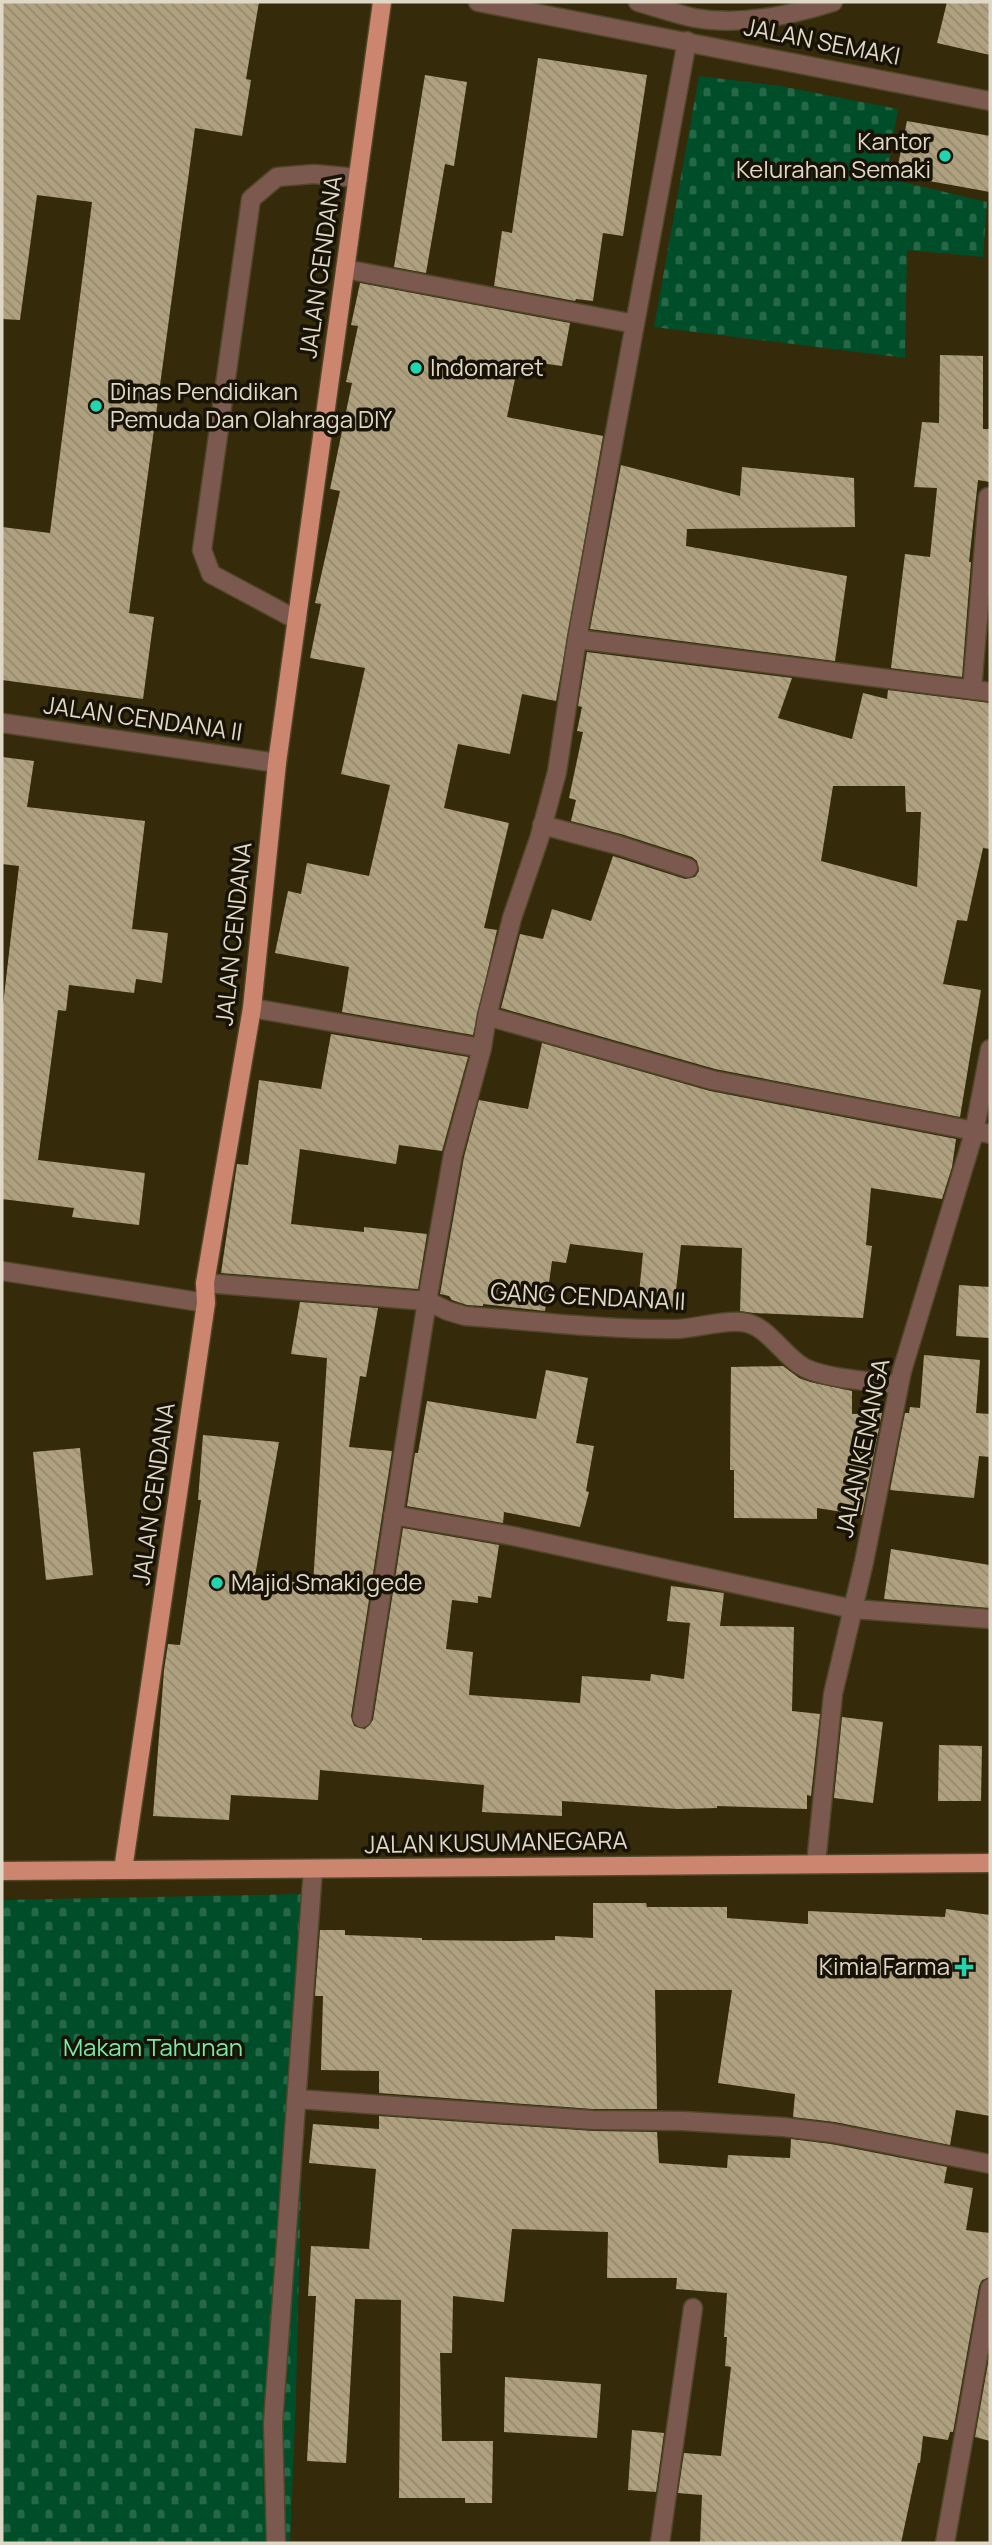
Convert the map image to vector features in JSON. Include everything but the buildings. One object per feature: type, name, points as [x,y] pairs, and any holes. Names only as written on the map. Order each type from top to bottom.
[{"type":"main road","name":"JALAN CENDANA","points":[[123,1870],[206,1303],[205,1283],[252,1008],[276,763],[382,2]]},
{"type":"main road","name":"JALAN KUSUMANEGARA","points":[[3,1866],[123,1870],[990,1863]]},
{"type":"street","name":"JALAN SEMAKI","points":[[478,2],[990,101]]},
{"type":"street","points":[[638,2],[695,18],[743,20],[792,15],[833,2]]},
{"type":"street","points":[[362,1718],[427,1301],[453,1154],[482,1048],[487,1016],[512,918],[539,839],[557,772],[576,639],[687,41]]},
{"type":"street","points":[[297,620],[211,574],[202,550],[251,199],[276,177],[314,173],[358,178]]},
{"type":"street","points":[[345,270],[635,324]]},
{"type":"street","points":[[576,639],[981,691],[988,497]]},
{"type":"street","name":"JALAN CENDANA II","points":[[2,723],[276,763]]},
{"type":"street","points":[[541,825],[618,845],[688,868]]},
{"type":"street","points":[[252,1008],[482,1048]]},
{"type":"street","points":[[487,1016],[712,1080],[982,1133]]},
{"type":"street","name":"JALAN KENANGA","points":[[816,1864],[833,1694],[899,1385],[982,1133],[990,1049]]},
{"type":"street","points":[[2,1271],[206,1303]]},
{"type":"street","name":"GANG CENDANA II","points":[[205,1283],[427,1301],[466,1316],[585,1325],[679,1329],[742,1322],[757,1327],[790,1358],[806,1368],[824,1374],[899,1385]]},
{"type":"street","points":[[393,1515],[513,1536],[853,1609],[990,1619]]},
{"type":"street","points":[[275,2543],[273,2423],[313,1869]]},
{"type":"street","points":[[297,2099],[593,2120],[683,2121],[783,2127],[833,2133],[990,2164]]},
{"type":"street","points":[[945,2543],[990,2288]]},
{"type":"street","points":[[660,2543],[692,2308]]},
{"type":"green space","points":[[699,76],[780,86],[898,109],[886,178],[987,202],[983,257],[907,250],[905,358],[654,327]]},
{"type":"green space","name":"Makam Tahunan","points":[[308,1894],[290,2543],[2,2543],[2,2191],[6,2190],[2,2189],[2,1900]]},
{"type":"place","name":"Kantor Kelurahan Semaki","points":[[945,156]]},
{"type":"place","name":"Indomaret","points":[[416,368]]},
{"type":"place","name":"Dinas Pendidikan Pemuda Dan Olahraga DIY","points":[[96,406]]},
{"type":"place","name":"Majid Smaki gede","points":[[217,1583]]},
{"type":"place","name":"Kimia Farma","points":[[964,1967]]}]
